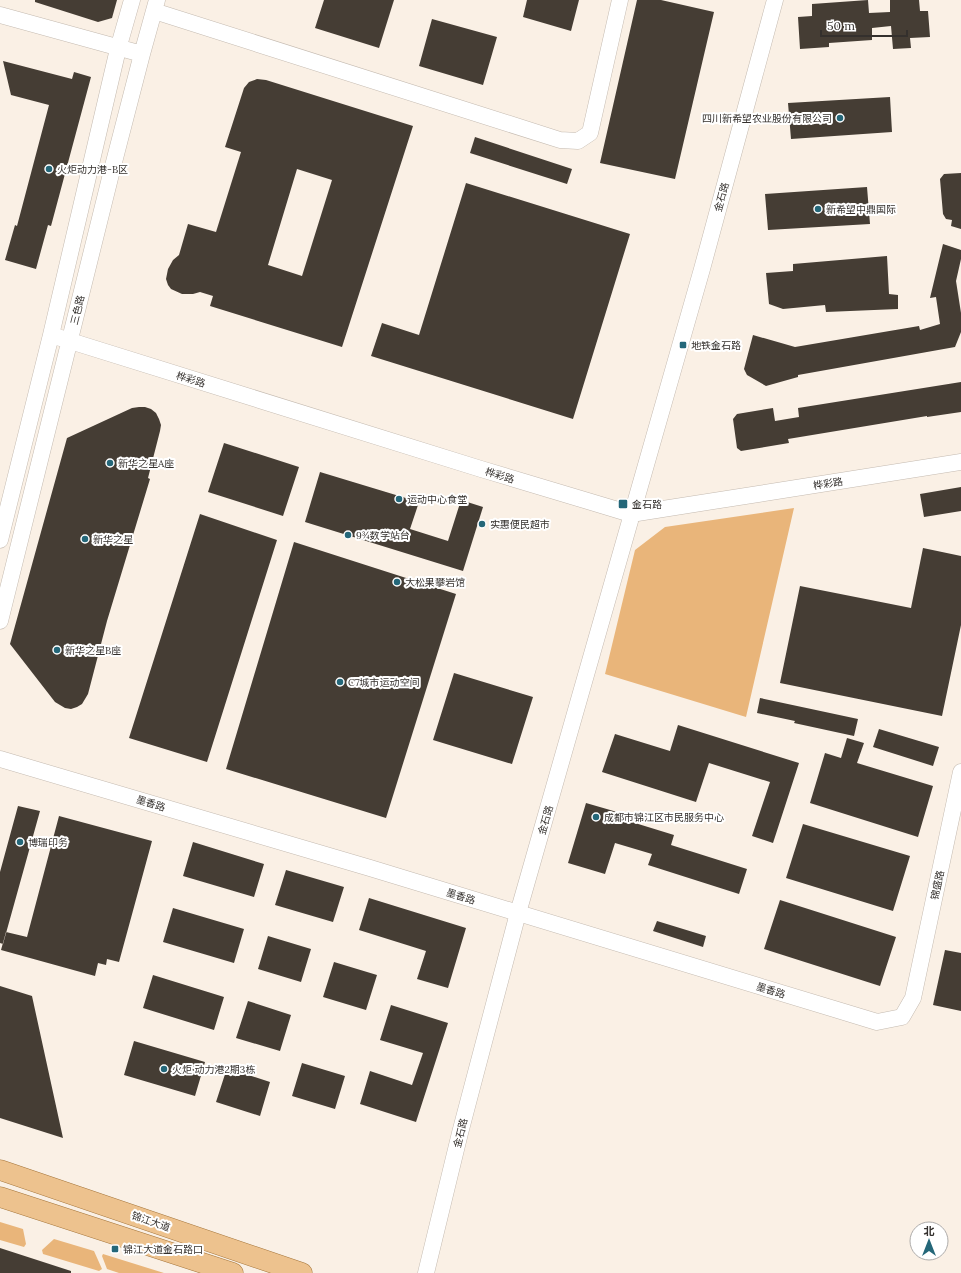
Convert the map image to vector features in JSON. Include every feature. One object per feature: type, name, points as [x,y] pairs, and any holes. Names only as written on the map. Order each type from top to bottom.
[{"type":"main road","name":"锦江大道","points":[[0,1170],[302,1273]]},
{"type":"main road","points":[[0,1197],[233,1273]]},
{"type":"street","name":"三色路","points":[[0,540],[51,335],[118,48],[132,0]]},
{"type":"street","points":[[155,6],[560,140],[578,141],[590,133],[620,0]]},
{"type":"street","name":"金石路","points":[[426,1273],[460,1133],[518,913],[702,269],[776,0]]},
{"type":"street","name":"三色路","points":[[0,621],[69,341],[155,6]]},
{"type":"street","points":[[0,15],[142,54]]},
{"type":"street","name":"桦彩路","points":[[51,335],[481,469],[631,514],[961,462]]},
{"type":"street","name":"墨香路","points":[[0,758],[877,1022],[902,1017],[913,998]]},
{"type":"street","name":"锦盛路","points":[[913,998],[961,772]]},
{"type":"shaded area","points":[[794,508],[746,717],[605,674],[635,550],[665,527]]},
{"type":"shaded area","points":[[0,1222],[23,1229],[26,1244],[24,1247],[0,1240]]},
{"type":"shaded area","points":[[54,1239],[94,1251],[102,1269],[99,1271],[43,1254],[42,1250]]},
{"type":"shaded area","points":[[103,1254],[164,1273],[119,1273],[107,1269],[102,1256]]},
{"type":"building","points":[[35,0],[117,0],[112,18],[98,22],[35,2]]},
{"type":"building","points":[[324,0],[394,0],[379,48],[315,28]]},
{"type":"building","points":[[527,0],[579,0],[571,31],[523,17]]},
{"type":"building","points":[[637,0],[661,0],[714,12],[675,179],[600,163]]},
{"type":"building","points":[[868,0],[869,13],[890,12],[890,0],[919,0],[920,11],[928,11],[930,37],[910,38],[911,48],[893,49],[891,26],[872,28],[872,40],[829,43],[829,47],[800,49],[798,17],[812,16],[812,4]]},
{"type":"building","points":[[432,19],[497,37],[483,85],[419,66]]},
{"type":"building","name":"火炬动力港-B区","points":[[3,61],[72,79],[74,72],[91,77],[51,226],[48,225],[36,269],[5,260],[15,225],[17,226],[49,105],[11,95]]},
{"type":"building","points":[[257,79],[266,80],[413,126],[342,347],[210,306],[213,296],[200,292],[193,294],[182,294],[171,289],[168,285],[166,279],[168,269],[173,260],[179,255],[188,224],[216,232],[241,152],[225,147],[244,88],[249,82]],"holes":[[[297,169],[332,180],[302,276],[268,265]]]},
{"type":"building","name":"四川新希望农业股份有限公司","points":[[890,97],[892,132],[791,139],[788,103]]},
{"type":"building","points":[[475,137],[572,169],[567,184],[470,153]]},
{"type":"building","points":[[961,173],[961,229],[951,226],[952,220],[946,219],[943,214],[940,179],[944,174]]},
{"type":"building","points":[[466,183],[630,234],[573,419],[371,356],[382,323],[419,335]]},
{"type":"building","name":"新希望中鼎国际","points":[[867,187],[870,224],[768,230],[765,194]]},
{"type":"building","points":[[943,244],[961,250],[961,259],[956,281],[961,313],[961,332],[955,347],[798,375],[798,377],[766,386],[747,375],[744,369],[753,335],[795,347],[919,326],[920,330],[940,324],[936,297],[930,298]]},
{"type":"building","points":[[887,256],[889,294],[898,295],[898,309],[826,312],[825,305],[783,309],[769,304],[766,273],[793,271],[793,264]]},
{"type":"building","points":[[961,382],[961,412],[927,416],[788,439],[789,443],[741,451],[737,448],[733,419],[737,414],[773,408],[775,421],[799,417],[798,408]]},
{"type":"building","points":[[139,407],[151,409],[156,413],[161,425],[148,478],[150,479],[107,621],[88,694],[82,704],[71,709],[65,708],[55,702],[10,644],[67,438],[132,408]]},
{"type":"building","points":[[224,443],[299,467],[283,516],[208,492]]},
{"type":"building","points":[[320,472],[419,502],[410,529],[448,541],[461,500],[483,507],[463,571],[305,522]]},
{"type":"building","points":[[961,487],[961,511],[924,517],[920,494]]},
{"type":"building","points":[[200,514],[277,540],[207,762],[129,738]]},
{"type":"building","name":"C7城市运动空间","points":[[294,542],[456,594],[386,818],[226,769]]},
{"type":"building","points":[[923,548],[961,556],[961,625],[942,716],[780,683],[800,586],[911,608]]},
{"type":"building","points":[[454,673],[533,697],[512,764],[433,740]]},
{"type":"building","points":[[760,698],[858,719],[854,736],[757,713]]},
{"type":"building","points":[[678,725],[799,763],[773,843],[752,836],[770,782],[709,763],[696,802],[602,772],[615,734],[670,751]]},
{"type":"building","points":[[879,729],[939,747],[933,766],[873,747]]},
{"type":"building","points":[[847,738],[864,743],[857,763],[933,786],[918,837],[810,803],[825,753],[841,758]]},
{"type":"building","points":[[586,803],[624,814],[622,819],[674,835],[671,845],[747,869],[739,894],[648,865],[652,854],[615,843],[605,874],[568,863]]},
{"type":"building","name":"博瑞印务","points":[[18,806],[40,811],[3,944],[0,943],[0,872]]},
{"type":"building","points":[[59,816],[152,841],[119,962],[107,959],[106,965],[98,963],[95,976],[1,950],[6,932],[27,937]]},
{"type":"building","points":[[803,824],[910,856],[893,911],[786,878]]},
{"type":"building","points":[[193,842],[264,864],[254,897],[183,876]]},
{"type":"building","points":[[286,870],[344,887],[333,922],[275,905]]},
{"type":"building","points":[[369,898],[466,928],[448,988],[417,979],[426,951],[359,930]]},
{"type":"building","points":[[780,900],[896,937],[880,986],[764,949]]},
{"type":"building","points":[[173,908],[244,929],[234,963],[163,942]]},
{"type":"building","points":[[657,921],[706,936],[703,947],[653,931]]},
{"type":"building","points":[[268,936],[311,949],[301,982],[258,969]]},
{"type":"building","points":[[945,950],[961,953],[961,1011],[933,1005]]},
{"type":"building","points":[[334,962],[377,975],[366,1010],[323,997]]},
{"type":"building","points":[[153,975],[224,997],[214,1030],[143,1008]]},
{"type":"building","points":[[0,986],[32,996],[63,1138],[0,1118]]},
{"type":"building","points":[[248,1001],[291,1015],[280,1051],[236,1038]]},
{"type":"building","points":[[391,1005],[448,1023],[416,1122],[360,1104],[370,1071],[412,1085],[423,1053],[380,1040]]},
{"type":"building","name":"火炬·动力港2期3栋","points":[[134,1041],[205,1062],[195,1096],[124,1075]]},
{"type":"building","points":[[302,1063],[345,1076],[335,1109],[292,1096]]},
{"type":"building","points":[[227,1068],[270,1082],[260,1116],[216,1102]]},
{"type":"building","points":[[0,1248],[71,1271],[71,1273],[0,1273]]},
{"type":"place","name":"四川新希望农业股份有限公司","points":[[840,118]]},
{"type":"place","name":"火炬动力港-B区","points":[[49,169]]},
{"type":"place","name":"新希望中鼎国际","points":[[818,209]]},
{"type":"place","name":"地铁金石路","points":[[683,345]]},
{"type":"place","name":"新华之星A座","points":[[110,463]]},
{"type":"place","name":"运动中心食堂","points":[[399,499]]},
{"type":"place","name":"金石路","points":[[623,504]]},
{"type":"place","name":"实惠便民超市","points":[[482,524]]},
{"type":"place","name":"9¾数学站台","points":[[348,535]]},
{"type":"place","name":"新华之星","points":[[85,539]]},
{"type":"place","name":"大松果攀岩馆","points":[[397,582]]},
{"type":"place","name":"新华之星B座","points":[[57,650]]},
{"type":"place","name":"C7城市运动空间","points":[[340,682]]},
{"type":"place","name":"成都市锦江区市民服务中心","points":[[596,817]]},
{"type":"place","name":"博瑞印务","points":[[20,842]]},
{"type":"place","name":"火炬·动力港2期3栋","points":[[164,1069]]},
{"type":"place","name":"锦江大道金石路口","points":[[115,1249]]}]
